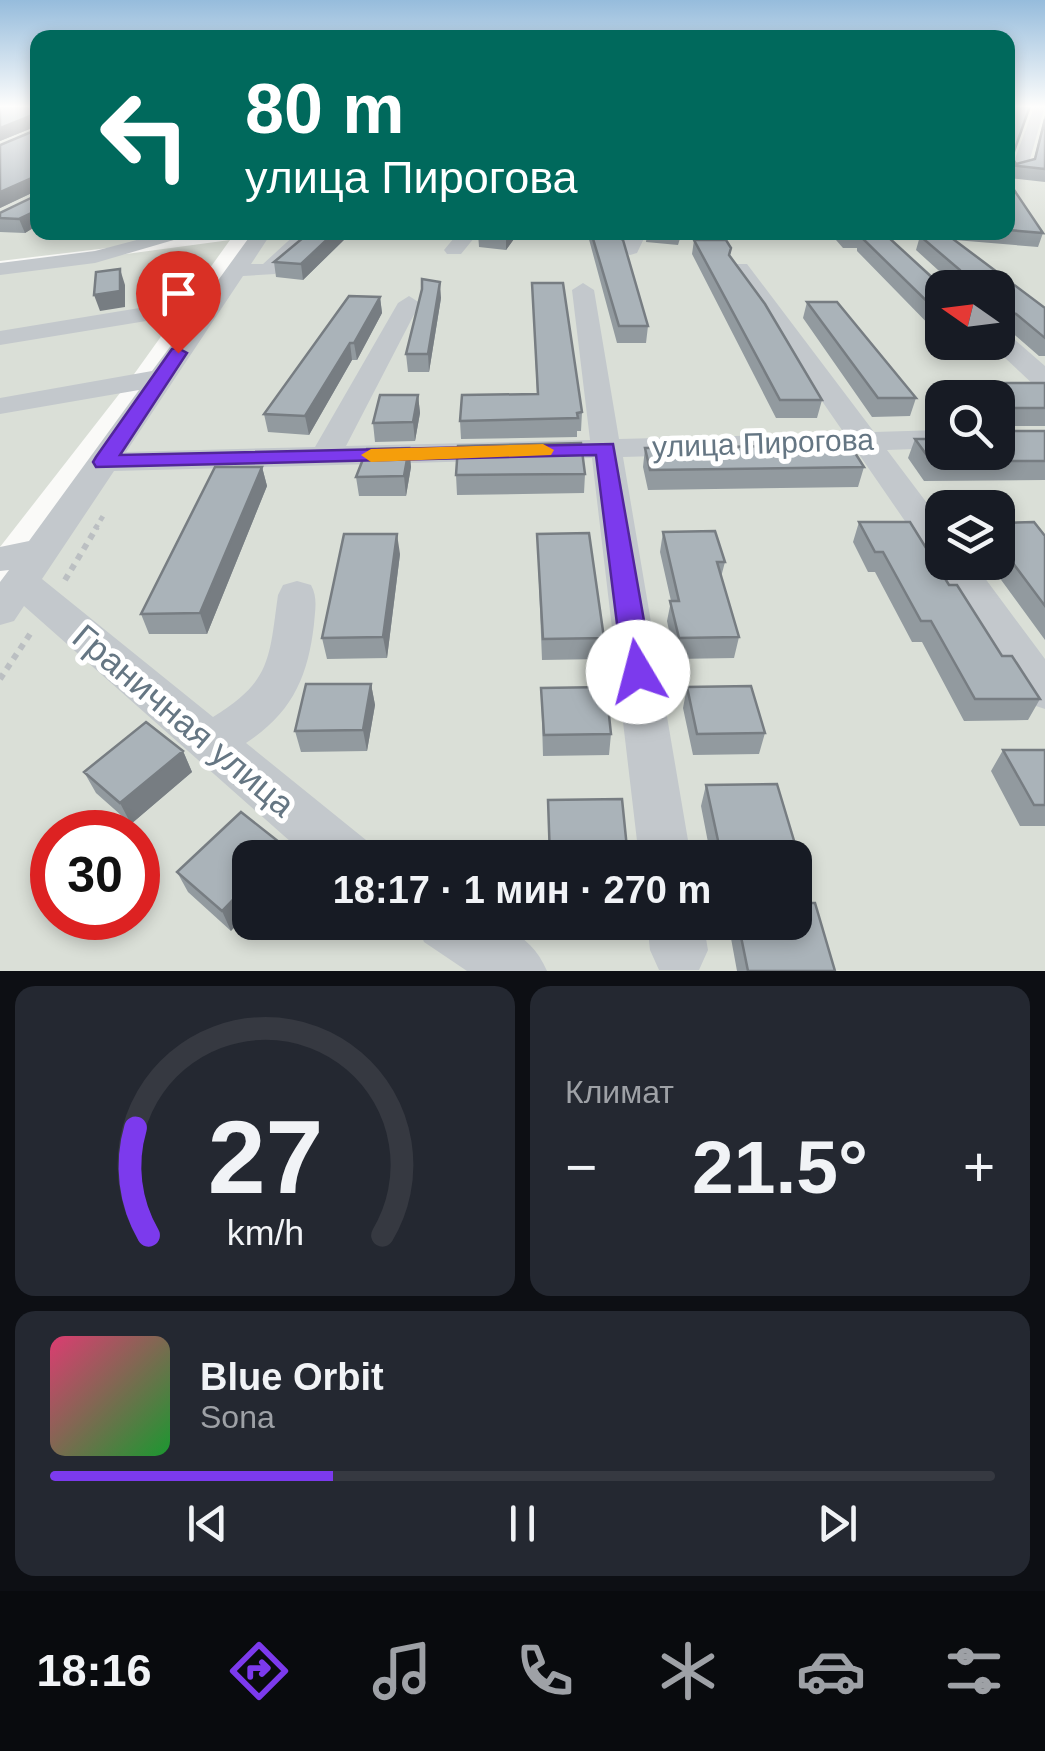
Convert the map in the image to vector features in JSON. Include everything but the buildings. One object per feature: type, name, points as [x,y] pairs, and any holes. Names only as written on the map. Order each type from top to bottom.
[{"type":"street","points":[[0,268],[95,256],[160,240]]},
{"type":"street","points":[[16,576],[104,462],[257,240]]},
{"type":"street","points":[[236,270],[268,270],[301,240]]},
{"type":"street","points":[[454,250],[463,240]]},
{"type":"street","points":[[740,268],[925,524]]},
{"type":"street","points":[[583,290],[662,840]]},
{"type":"street","points":[[325,456],[409,303]]},
{"type":"street","points":[[0,338],[212,304]]},
{"type":"street","points":[[1015,353],[1045,380]]},
{"type":"street","points":[[0,406],[161,378]]},
{"type":"street","name":"улица Пирогова","points":[[104,462],[925,439]]},
{"type":"street","name":"Граничная улица","points":[[16,576],[327,840]]},
{"type":"street","points":[[965,580],[1045,692]]},
{"type":"street","points":[[210,742],[260,712],[287,676],[297,595]]},
{"type":"street","points":[[471,940],[518,971]]},
{"type":"shaded area","points":[[0,151],[30,151],[30,240],[174,240],[0,261]]},
{"type":"shaded area","points":[[1015,151],[1045,151],[1045,971],[0,971],[0,611],[260,240],[1015,240]]},
{"type":"shaded area","points":[[230,240],[127,384],[0,547],[0,271]]},
{"type":"slow traffic","points":[[371,455],[543,450]]},
{"type":"route","points":[[178,353],[104,462],[606,448],[638,672]]}]
